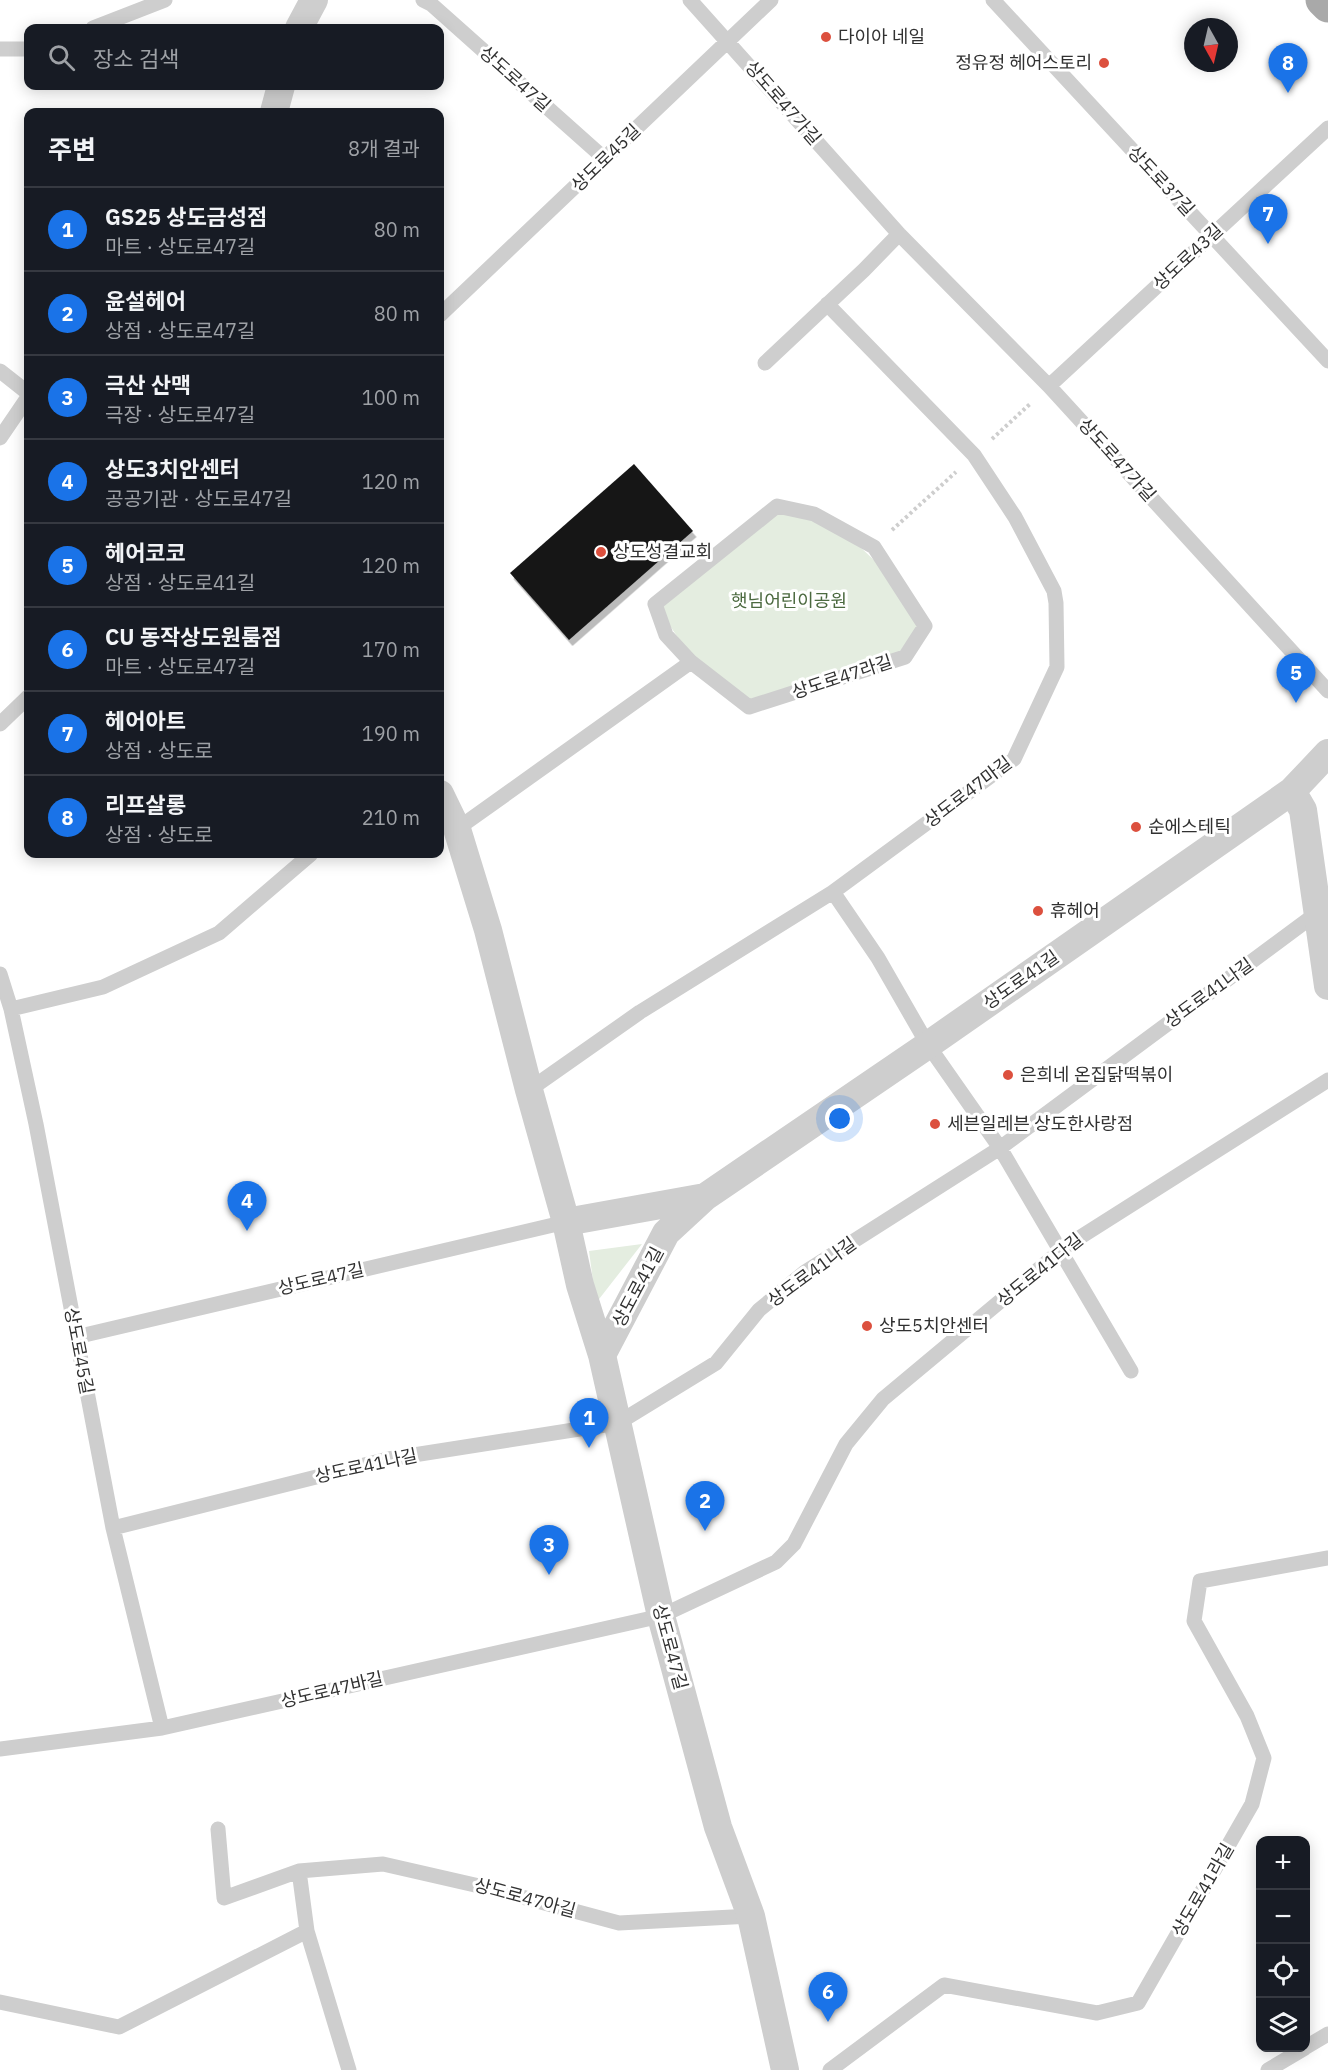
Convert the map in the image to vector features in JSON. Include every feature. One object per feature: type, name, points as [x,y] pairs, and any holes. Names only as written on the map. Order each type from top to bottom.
[{"type":"main road","points":[[1322,0],[1328,6]]},
{"type":"street","points":[[301,24],[314,0]]},
{"type":"street","points":[[275,108],[280,90]]},
{"type":"street","name":"상도로41길","points":[[602,1355],[666,1233],[705,1197],[928,1045],[1292,791],[1328,753]]},
{"type":"street","points":[[1292,791],[1303,810],[1328,986]]},
{"type":"street","name":"상도로47길","points":[[444,802],[457,829],[488,930],[529,1090],[566,1221],[580,1285],[602,1355],[661,1616],[718,1827],[751,1916],[785,2070]]},
{"type":"street","name":"상도로41길","points":[[566,1221],[705,1197]]},
{"type":"lane","points":[[103,24],[165,0]]},
{"type":"lane","name":"상도로47길","points":[[423,0],[605,159]]},
{"type":"lane","name":"상도로47가길","points":[[690,0],[899,234],[1049,386],[1328,691]]},
{"type":"lane","name":"상도로45길","points":[[444,311],[771,0]]},
{"type":"lane","name":"상도로37길","points":[[993,0],[1328,361]]},
{"type":"lane","points":[[0,49],[24,49]]},
{"type":"lane","name":"상도로43길","points":[[1049,386],[1328,128]]},
{"type":"lane","points":[[765,363],[899,234]]},
{"type":"lane","name":"상도로47마길","points":[[529,1090],[640,1012],[832,892],[1014,759],[1057,667],[1054,591],[1009,508],[974,455],[827,304]]},
{"type":"lane","points":[[0,371],[24,392]]},
{"type":"lane","points":[[0,438],[24,401]]},
{"type":"lane","name":"상도로47라길","points":[[777,506],[814,514],[874,547],[925,626],[905,657],[749,707],[691,662],[666,635],[655,604],[777,506]]},
{"type":"lane","points":[[457,829],[691,662]]},
{"type":"lane","points":[[0,724],[24,701]]},
{"type":"lane","points":[[11,1009],[103,987],[219,933],[306,858]]},
{"type":"lane","points":[[832,892],[878,958],[928,1045],[1000,1148],[1131,1371]]},
{"type":"lane","name":"상도로41나길","points":[[113,1527],[387,1459],[618,1423],[716,1364],[759,1310],[805,1272],[1000,1148],[1317,913]]},
{"type":"lane","name":"상도로45길","points":[[0,974],[11,1009],[36,1124],[113,1527],[162,1728]]},
{"type":"lane","name":"상도로41다길","points":[[661,1616],[776,1562],[794,1544],[846,1444],[883,1399],[1060,1250],[1328,1080]]},
{"type":"lane","name":"상도로47길","points":[[76,1337],[566,1221]]},
{"type":"lane","name":"상도로41라길","points":[[830,2070],[944,1985],[1096,2013],[1138,2003],[1252,1804],[1264,1758],[1247,1716],[1194,1621],[1200,1581],[1328,1558]]},
{"type":"lane","name":"상도로47바길","points":[[0,1749],[162,1728],[661,1616]]},
{"type":"lane","name":"상도로47아길","points":[[218,1829],[224,1898],[299,1871],[383,1864],[488,1887],[619,1923],[751,1916]]},
{"type":"lane","points":[[299,1871],[307,1930],[349,2070]]},
{"type":"lane","points":[[0,2002],[119,2027],[307,1930]]},
{"type":"lane","points":[[1310,2044],[1328,2034]]},
{"type":"lane","points":[[1268,2070],[1297,2052]]},
{"type":"green space","name":"햇님어린이공원","points":[[771,510],[802,515],[857,544],[895,580],[921,623],[895,658],[749,700],[694,661],[655,604]]},
{"type":"green space","points":[[642,1244],[596,1303],[589,1251]]},
{"type":"building","name":"상도성결교회","points":[[634,464],[693,531],[569,640],[510,573]]},
{"type":"place","name":"다이아 네일","points":[[826,37]]},
{"type":"place","name":"정유정 헤어스토리","points":[[1104,63]]},
{"type":"place","name":"리프살롱","points":[[1288,93]]},
{"type":"place","name":"헤어아트","points":[[1268,244]]},
{"type":"place","name":"상도성결교회","points":[[601,552]]},
{"type":"place","name":"헤어코코","points":[[1296,703]]},
{"type":"place","name":"순에스테틱","points":[[1136,827]]},
{"type":"place","name":"휴헤어","points":[[1038,911]]},
{"type":"place","name":"은희네 온집닭떡볶이","points":[[1008,1075]]},
{"type":"place","name":"세븐일레븐 상도한사랑점","points":[[935,1124]]},
{"type":"place","name":"상도3치안센터","points":[[247,1231]]},
{"type":"place","name":"상도5치안센터","points":[[867,1326]]},
{"type":"place","name":"GS25 상도금성점","points":[[589,1448]]},
{"type":"place","name":"윤설헤어","points":[[705,1531]]},
{"type":"place","name":"극산 산맥","points":[[549,1575]]},
{"type":"place","name":"CU 동작상도원룸점","points":[[828,2022]]}]
